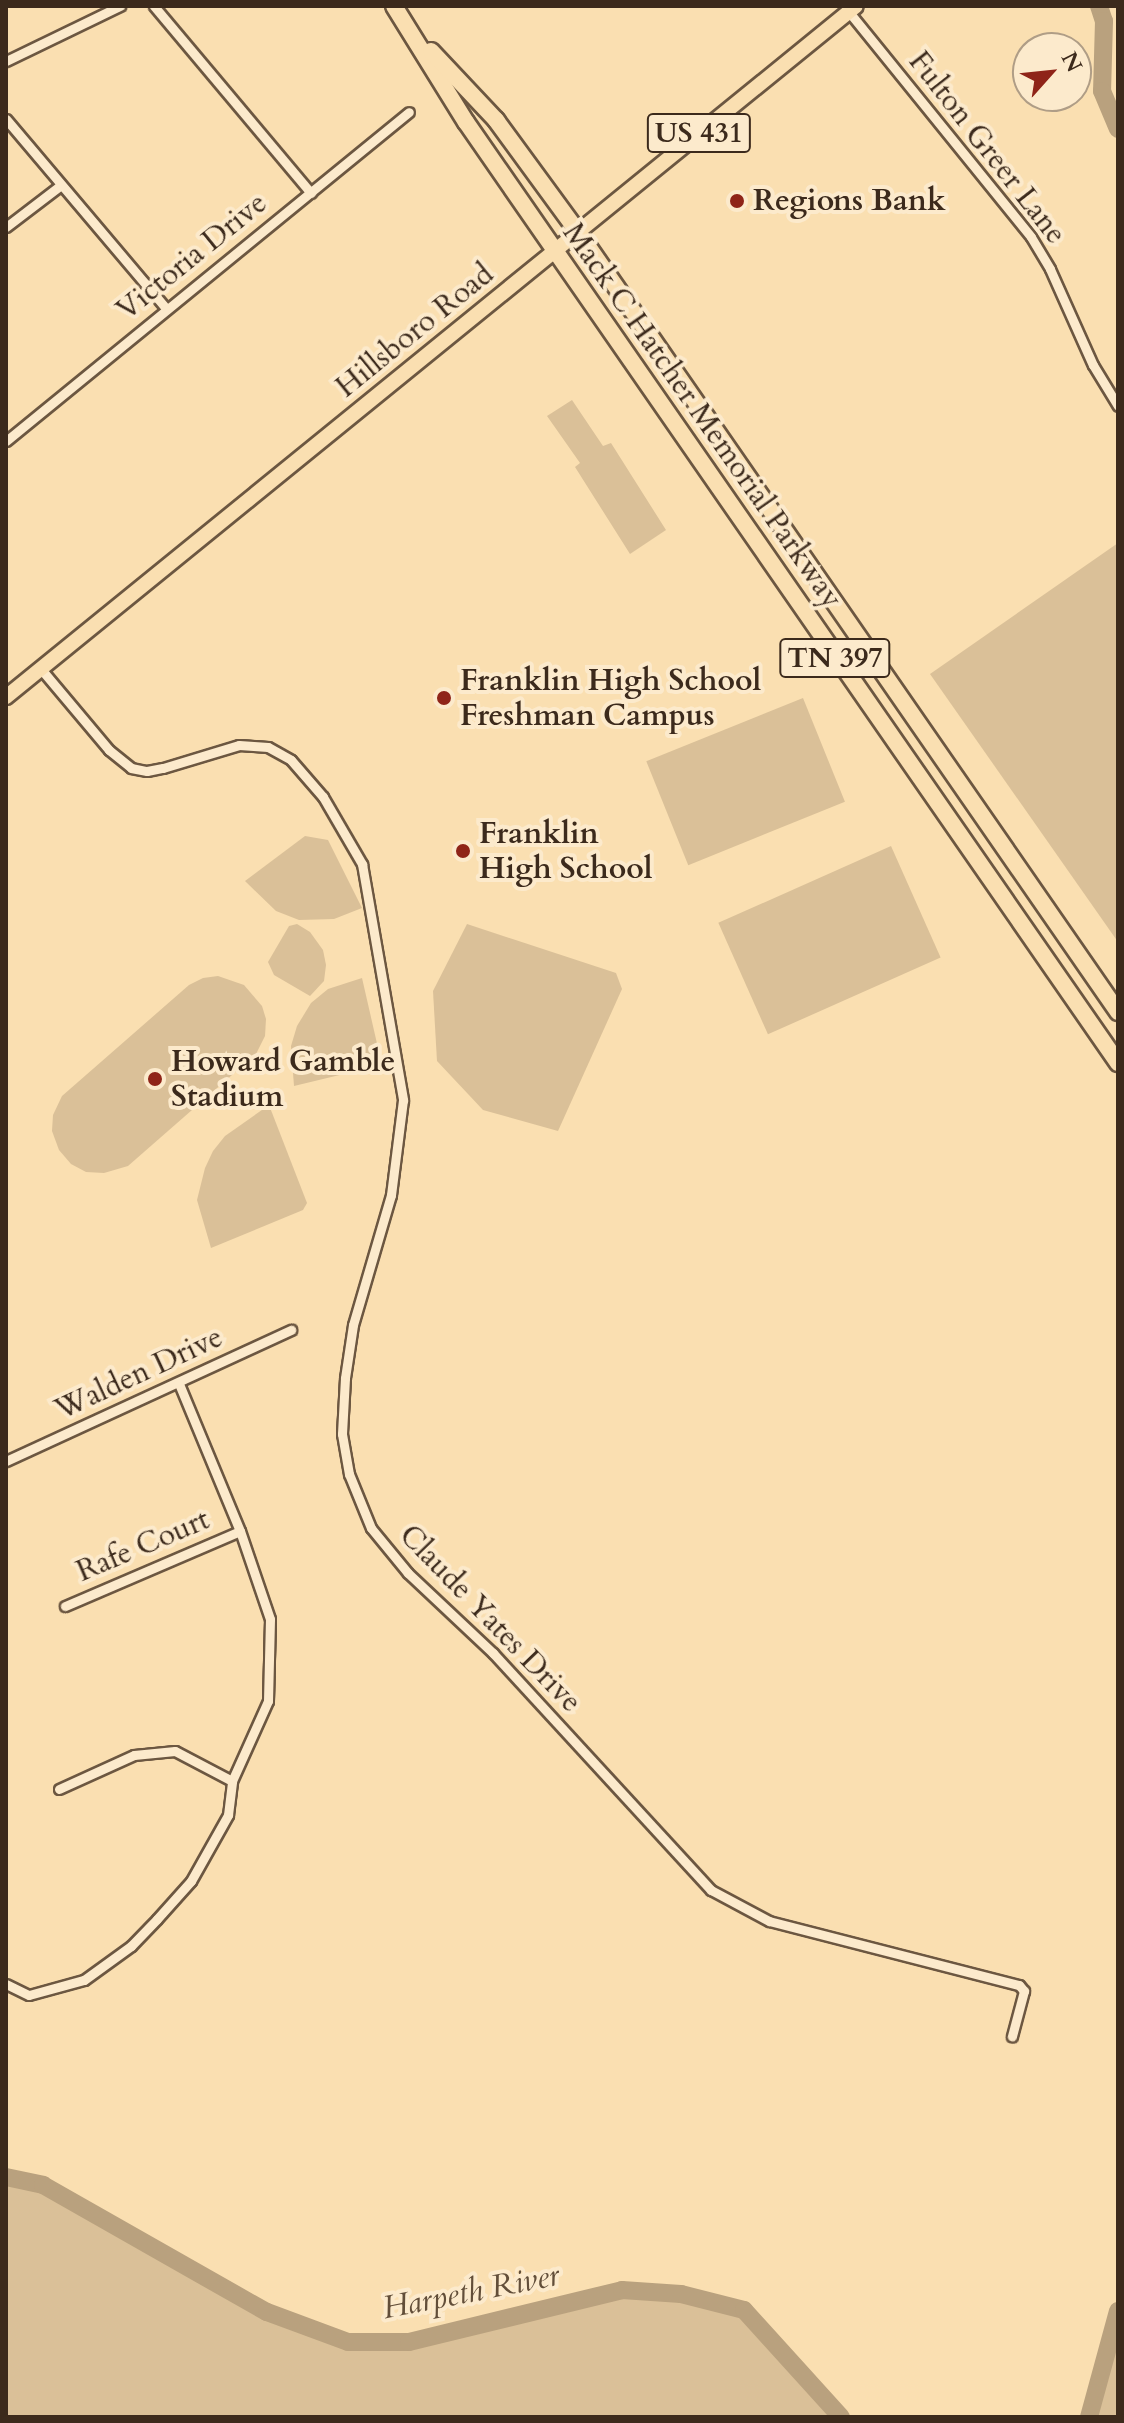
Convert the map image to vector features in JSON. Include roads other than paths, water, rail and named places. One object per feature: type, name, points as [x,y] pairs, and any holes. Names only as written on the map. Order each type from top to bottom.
[{"type":"highway","name":"Mack C Hatcher Memorial Parkway","points":[[394,6],[466,122],[554,251],[1118,1063]]},
{"type":"highway","name":"Mack C Hatcher Memorial Parkway","points":[[412,31],[496,120],[578,232],[1118,1012]]},
{"type":"main road","name":"Hillsboro Road","points":[[6,697],[852,9]]},
{"type":"street","points":[[6,61],[120,6]]},
{"type":"street","points":[[154,6],[311,193]]},
{"type":"street","name":"Fulton Greer Lane","points":[[852,9],[1031,237],[1050,269],[1087,354],[1118,406]]},
{"type":"street","name":"Victoria Drive","points":[[6,441],[409,112]]},
{"type":"street","points":[[6,119],[166,308]]},
{"type":"street","points":[[6,227],[61,185]]},
{"type":"street","name":"Claude Yates Drive","points":[[41,669],[109,750],[131,768],[147,771],[163,768],[239,745],[268,747],[291,760],[323,797],[362,864],[403,1100],[391,1195],[353,1325],[345,1378],[342,1434],[349,1474],[371,1528],[408,1573],[493,1653],[711,1890],[769,1921],[1019,1985],[1023,1993],[1012,2036]]},
{"type":"street","name":"Walden Drive","points":[[6,1461],[291,1330]]},
{"type":"street","points":[[6,1984],[29,1995],[84,1980],[131,1946],[191,1881],[228,1815],[232,1781],[268,1701],[270,1619],[240,1531],[179,1384]]},
{"type":"street","name":"Rafe Court","points":[[65,1606],[240,1531]]},
{"type":"street","points":[[59,1789],[134,1755],[175,1751],[232,1781]]},
{"type":"waterway","name":"Harpeth River","points":[[1099,6],[1104,21],[1102,91],[1118,129]]},
{"type":"waterway","name":"Harpeth River","points":[[6,2177],[43,2185],[267,2312],[348,2342],[409,2342],[622,2290],[681,2294],[744,2310],[841,2417]]},
{"type":"waterway","name":"Harpeth River","points":[[1089,2417],[1118,2311]]},
{"type":"place","name":"Regions Bank","points":[[737,201]]},
{"type":"place","name":"Franklin High School Freshman Campus","points":[[444,698]]},
{"type":"place","name":"Franklin High School","points":[[463,851]]},
{"type":"place","name":"Howard Gamble Stadium","points":[[155,1079]]}]
